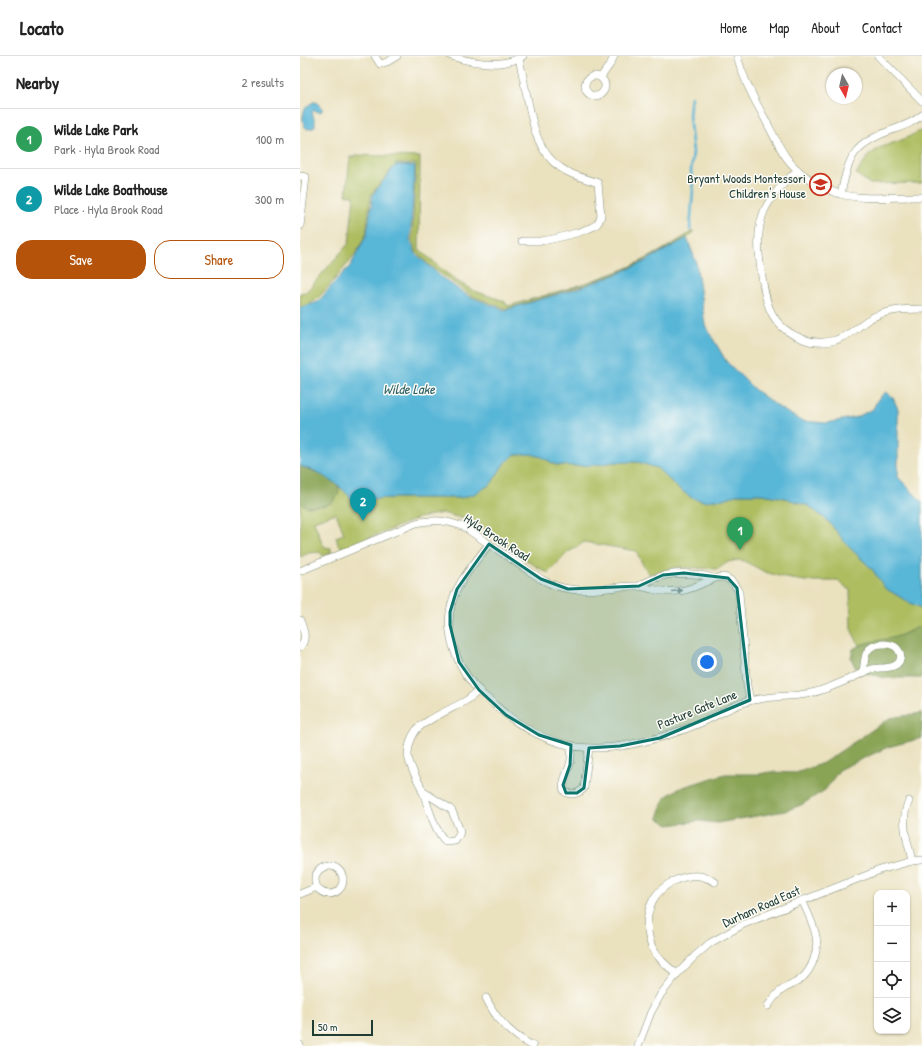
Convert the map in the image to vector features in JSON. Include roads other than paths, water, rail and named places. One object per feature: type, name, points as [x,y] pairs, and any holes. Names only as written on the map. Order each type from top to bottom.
[{"type":"street","points":[[375,56],[380,64],[397,56]]},
{"type":"street","points":[[451,56],[489,63],[501,63],[521,57],[532,125],[536,137],[552,161],[560,168],[577,177],[598,183],[601,216],[596,225],[565,236],[540,241],[522,241]]},
{"type":"street","points":[[601,77],[614,56]]},
{"type":"street","points":[[737,56],[752,96],[780,148],[798,170],[812,181],[840,194],[857,197],[922,197]]},
{"type":"street","points":[[878,56],[922,101]]},
{"type":"street","points":[[840,194],[849,162],[858,148],[876,136],[909,124],[922,115]]},
{"type":"street","points":[[798,170],[780,186],[772,197],[765,208],[759,228],[758,250],[765,298],[770,312],[776,322],[795,337],[808,341],[821,342],[835,340],[847,335],[866,321],[879,314],[891,311],[922,309]]},
{"type":"street","points":[[300,176],[306,177],[300,226]]},
{"type":"street","name":"Hyla Brook Road","points":[[300,571],[416,523],[428,520],[440,520],[464,527],[541,579],[560,587],[583,590],[639,586],[664,592],[675,592],[694,588],[714,578],[728,578],[737,588],[739,594],[747,686],[750,700]]},
{"type":"street","name":"Pasture Gate Lane","points":[[489,544],[465,576],[452,601],[450,625],[454,650],[464,671],[479,690],[506,715],[525,728],[560,743],[589,748],[604,748],[660,738],[682,731],[750,700],[810,693],[828,688],[871,669],[892,667],[897,665],[901,658],[899,650],[888,644],[869,648],[866,654],[863,672]]},
{"type":"street","name":"Hyla Brook Road","points":[[639,586],[653,578],[673,574],[692,574],[714,578]]},
{"type":"street","points":[[300,620],[304,638],[304,641],[300,646]]},
{"type":"street","points":[[422,791],[452,811],[460,831],[455,841],[446,842],[441,838],[411,766],[408,755],[409,747],[415,731],[423,724],[467,700],[479,690]]},
{"type":"street","points":[[571,745],[572,758],[564,778],[563,785],[566,793],[571,794],[581,792],[584,788],[589,748]]},
{"type":"street","points":[[908,801],[905,809],[904,824],[912,861]]},
{"type":"street","name":"Durham Road East","points":[[638,1046],[651,1012],[661,994],[694,956],[710,943],[744,924],[802,900],[880,870],[912,861],[922,860]]},
{"type":"street","points":[[677,974],[661,961],[651,946],[647,926],[651,904],[663,888],[683,878],[700,876],[715,882]]},
{"type":"street","points":[[300,894],[317,887]]},
{"type":"street","points":[[768,1006],[776,995],[801,979],[808,972],[813,962],[816,951],[816,933],[802,900]]},
{"type":"street","points":[[486,998],[500,1020],[526,1043],[533,1046]]},
{"type":"water","points":[[313,102],[316,102],[322,108],[322,111],[319,112],[314,110],[312,112],[315,126],[307,129],[303,122],[303,114],[306,108]]},
{"type":"water","name":"Wilde Lake","points":[[396,165],[415,166],[410,240],[416,254],[441,277],[468,296],[505,310],[579,288],[615,275],[644,262],[687,238],[696,262],[705,325],[726,361],[755,390],[781,409],[802,421],[827,423],[857,417],[873,409],[878,399],[886,392],[893,398],[898,409],[898,477],[922,502],[922,608],[910,603],[885,588],[872,569],[848,546],[829,522],[809,506],[785,498],[762,494],[739,494],[723,499],[704,501],[692,498],[678,488],[657,468],[638,462],[615,462],[575,466],[556,465],[542,457],[531,454],[515,455],[505,462],[491,484],[474,494],[461,498],[369,499],[356,503],[338,485],[313,470],[300,466],[300,308],[318,302],[351,265],[367,234],[373,194]]},
{"type":"waterway","points":[[690,230],[693,190],[691,171],[693,152],[689,115],[691,97]]},
{"type":"place","name":"Bryant Woods Montessori Children's House","points":[[821,185]]},
{"type":"place","name":"Wilde Lake Boathouse","points":[[363,521]]},
{"type":"place","name":"Wilde Lake Park","points":[[740,550]]}]
